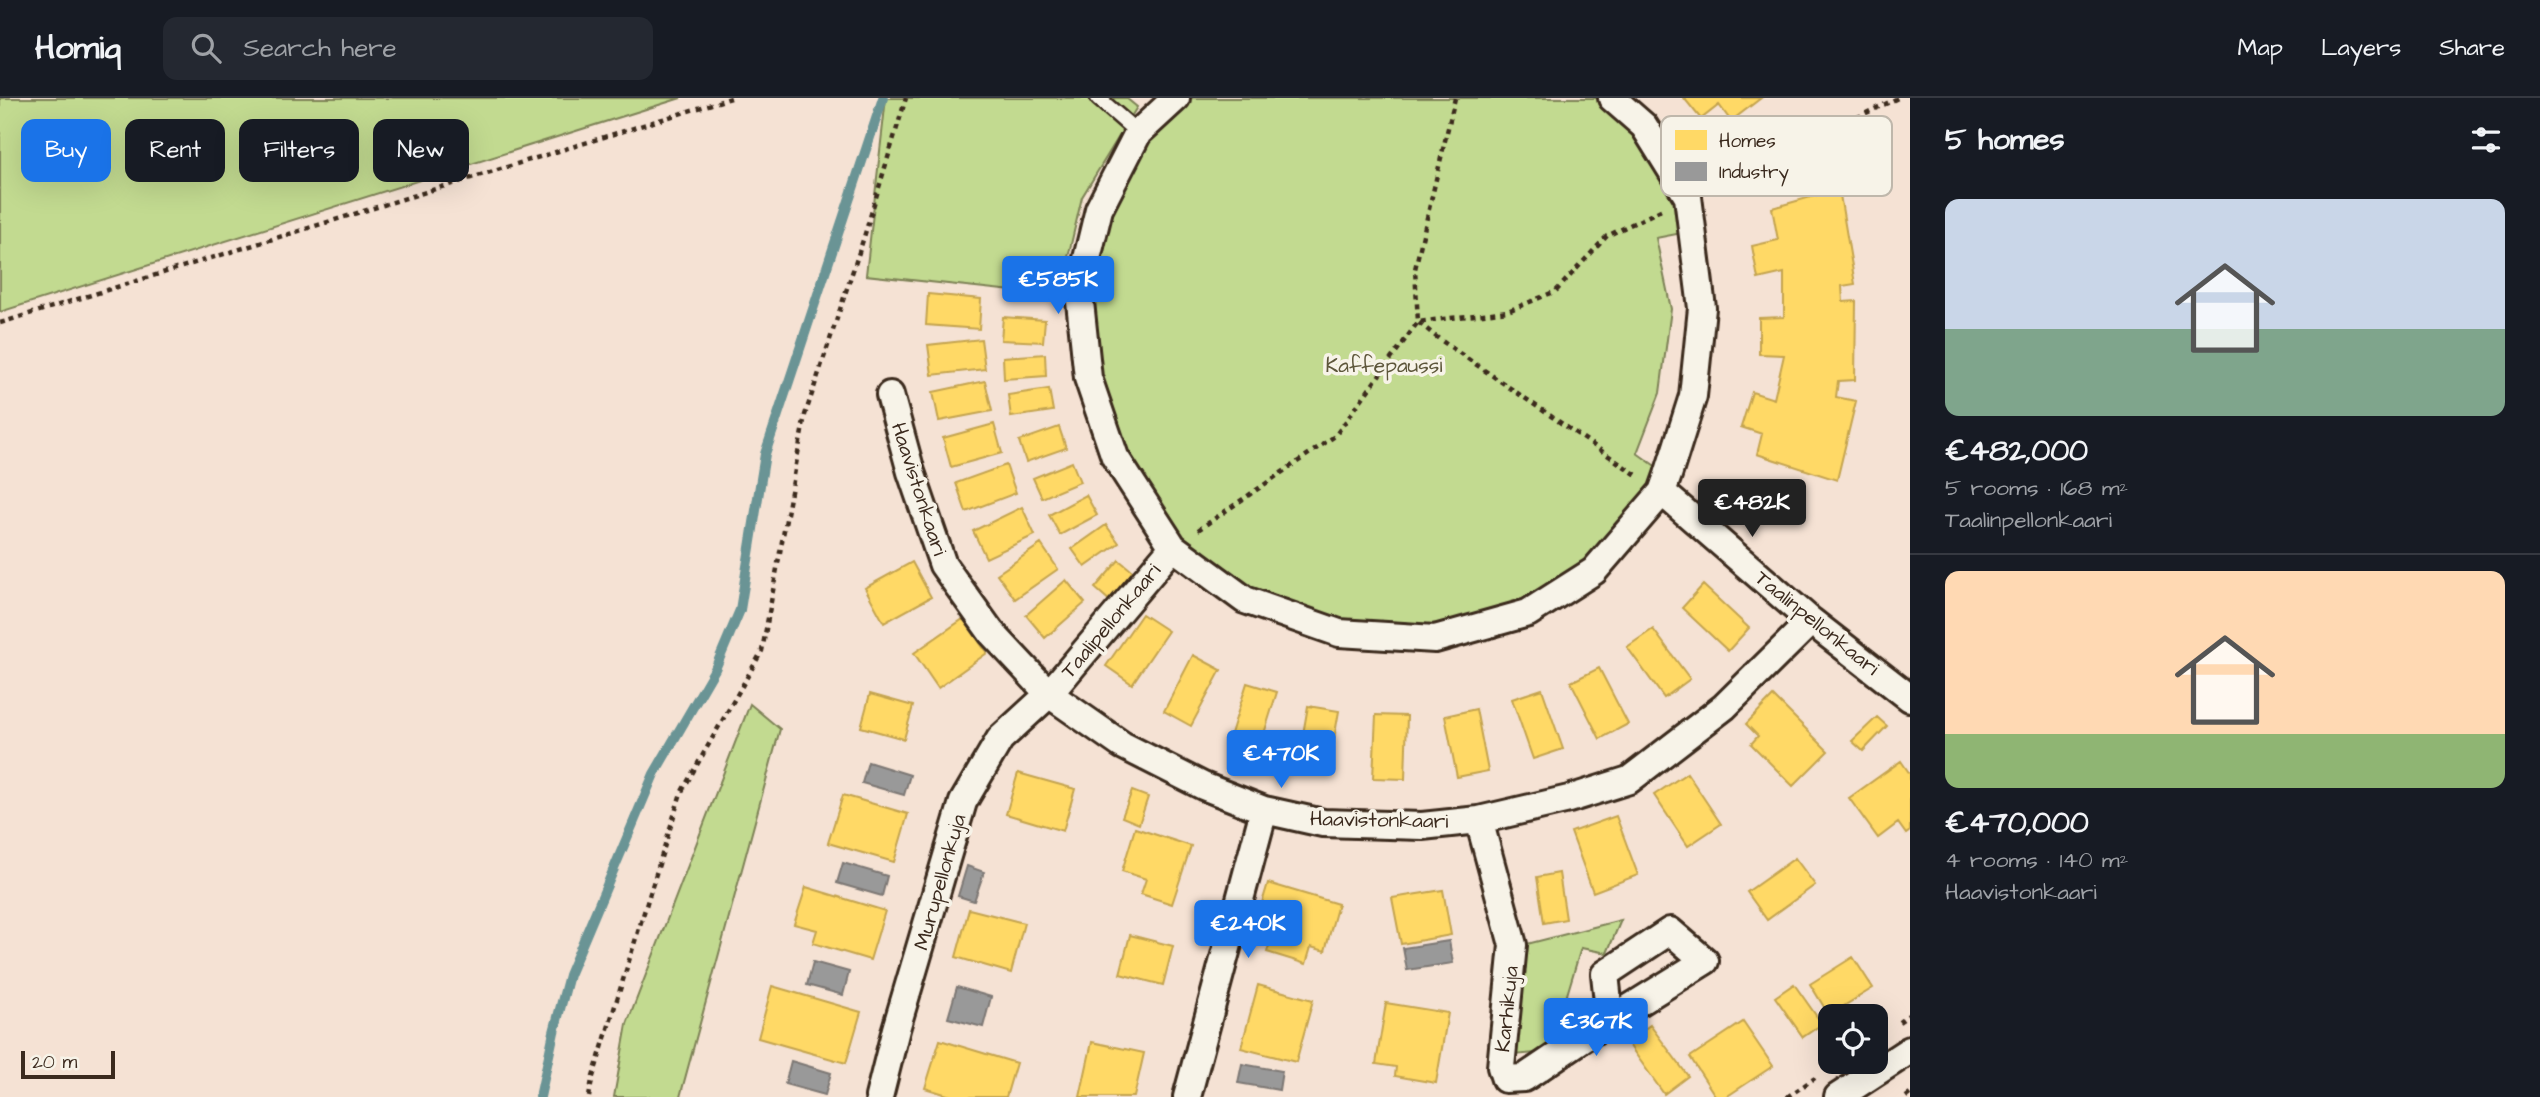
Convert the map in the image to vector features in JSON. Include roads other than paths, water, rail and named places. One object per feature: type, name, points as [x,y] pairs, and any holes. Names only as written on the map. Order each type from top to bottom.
[{"type":"street","points":[[1176,98],[1138,133],[1099,209],[1079,292],[1088,378],[1115,457],[1173,547],[1245,600],[1339,633],[1435,639],[1528,613],[1594,571],[1662,492],[1693,396],[1702,308],[1687,196]]},
{"type":"street","points":[[1612,98],[1644,125],[1661,153]]},
{"type":"street","name":"Haavistonkaari","points":[[890,395],[911,472],[943,565],[990,632],[1049,694],[1122,745],[1203,786],[1264,810],[1323,823],[1422,826],[1479,820],[1569,799],[1629,780],[1724,707],[1811,621]]},
{"type":"street","name":"Taalinpellonkaari","points":[[1662,492],[1811,621],[1910,698]]},
{"type":"street","name":"Taalipellonkaari","points":[[1049,694],[1173,547]]},
{"type":"street","name":"Murupellonkuja","points":[[879,1097],[963,802],[1000,739],[1049,694]]},
{"type":"street","points":[[1187,1097],[1264,810]]},
{"type":"street","name":"Karhikuja","points":[[1479,820],[1513,945],[1502,1067],[1505,1079],[1524,1078],[1610,1020]]},
{"type":"street","points":[[1838,1097],[1910,1050]]},
{"type":"lane","points":[[1098,98],[1138,133]]},
{"type":"waterway","points":[[540,1097],[569,975],[654,774],[715,669],[740,610],[765,454],[883,98]]},
{"type":"park label","name":"Kaffepaussi","points":[[1384,365]]}]
